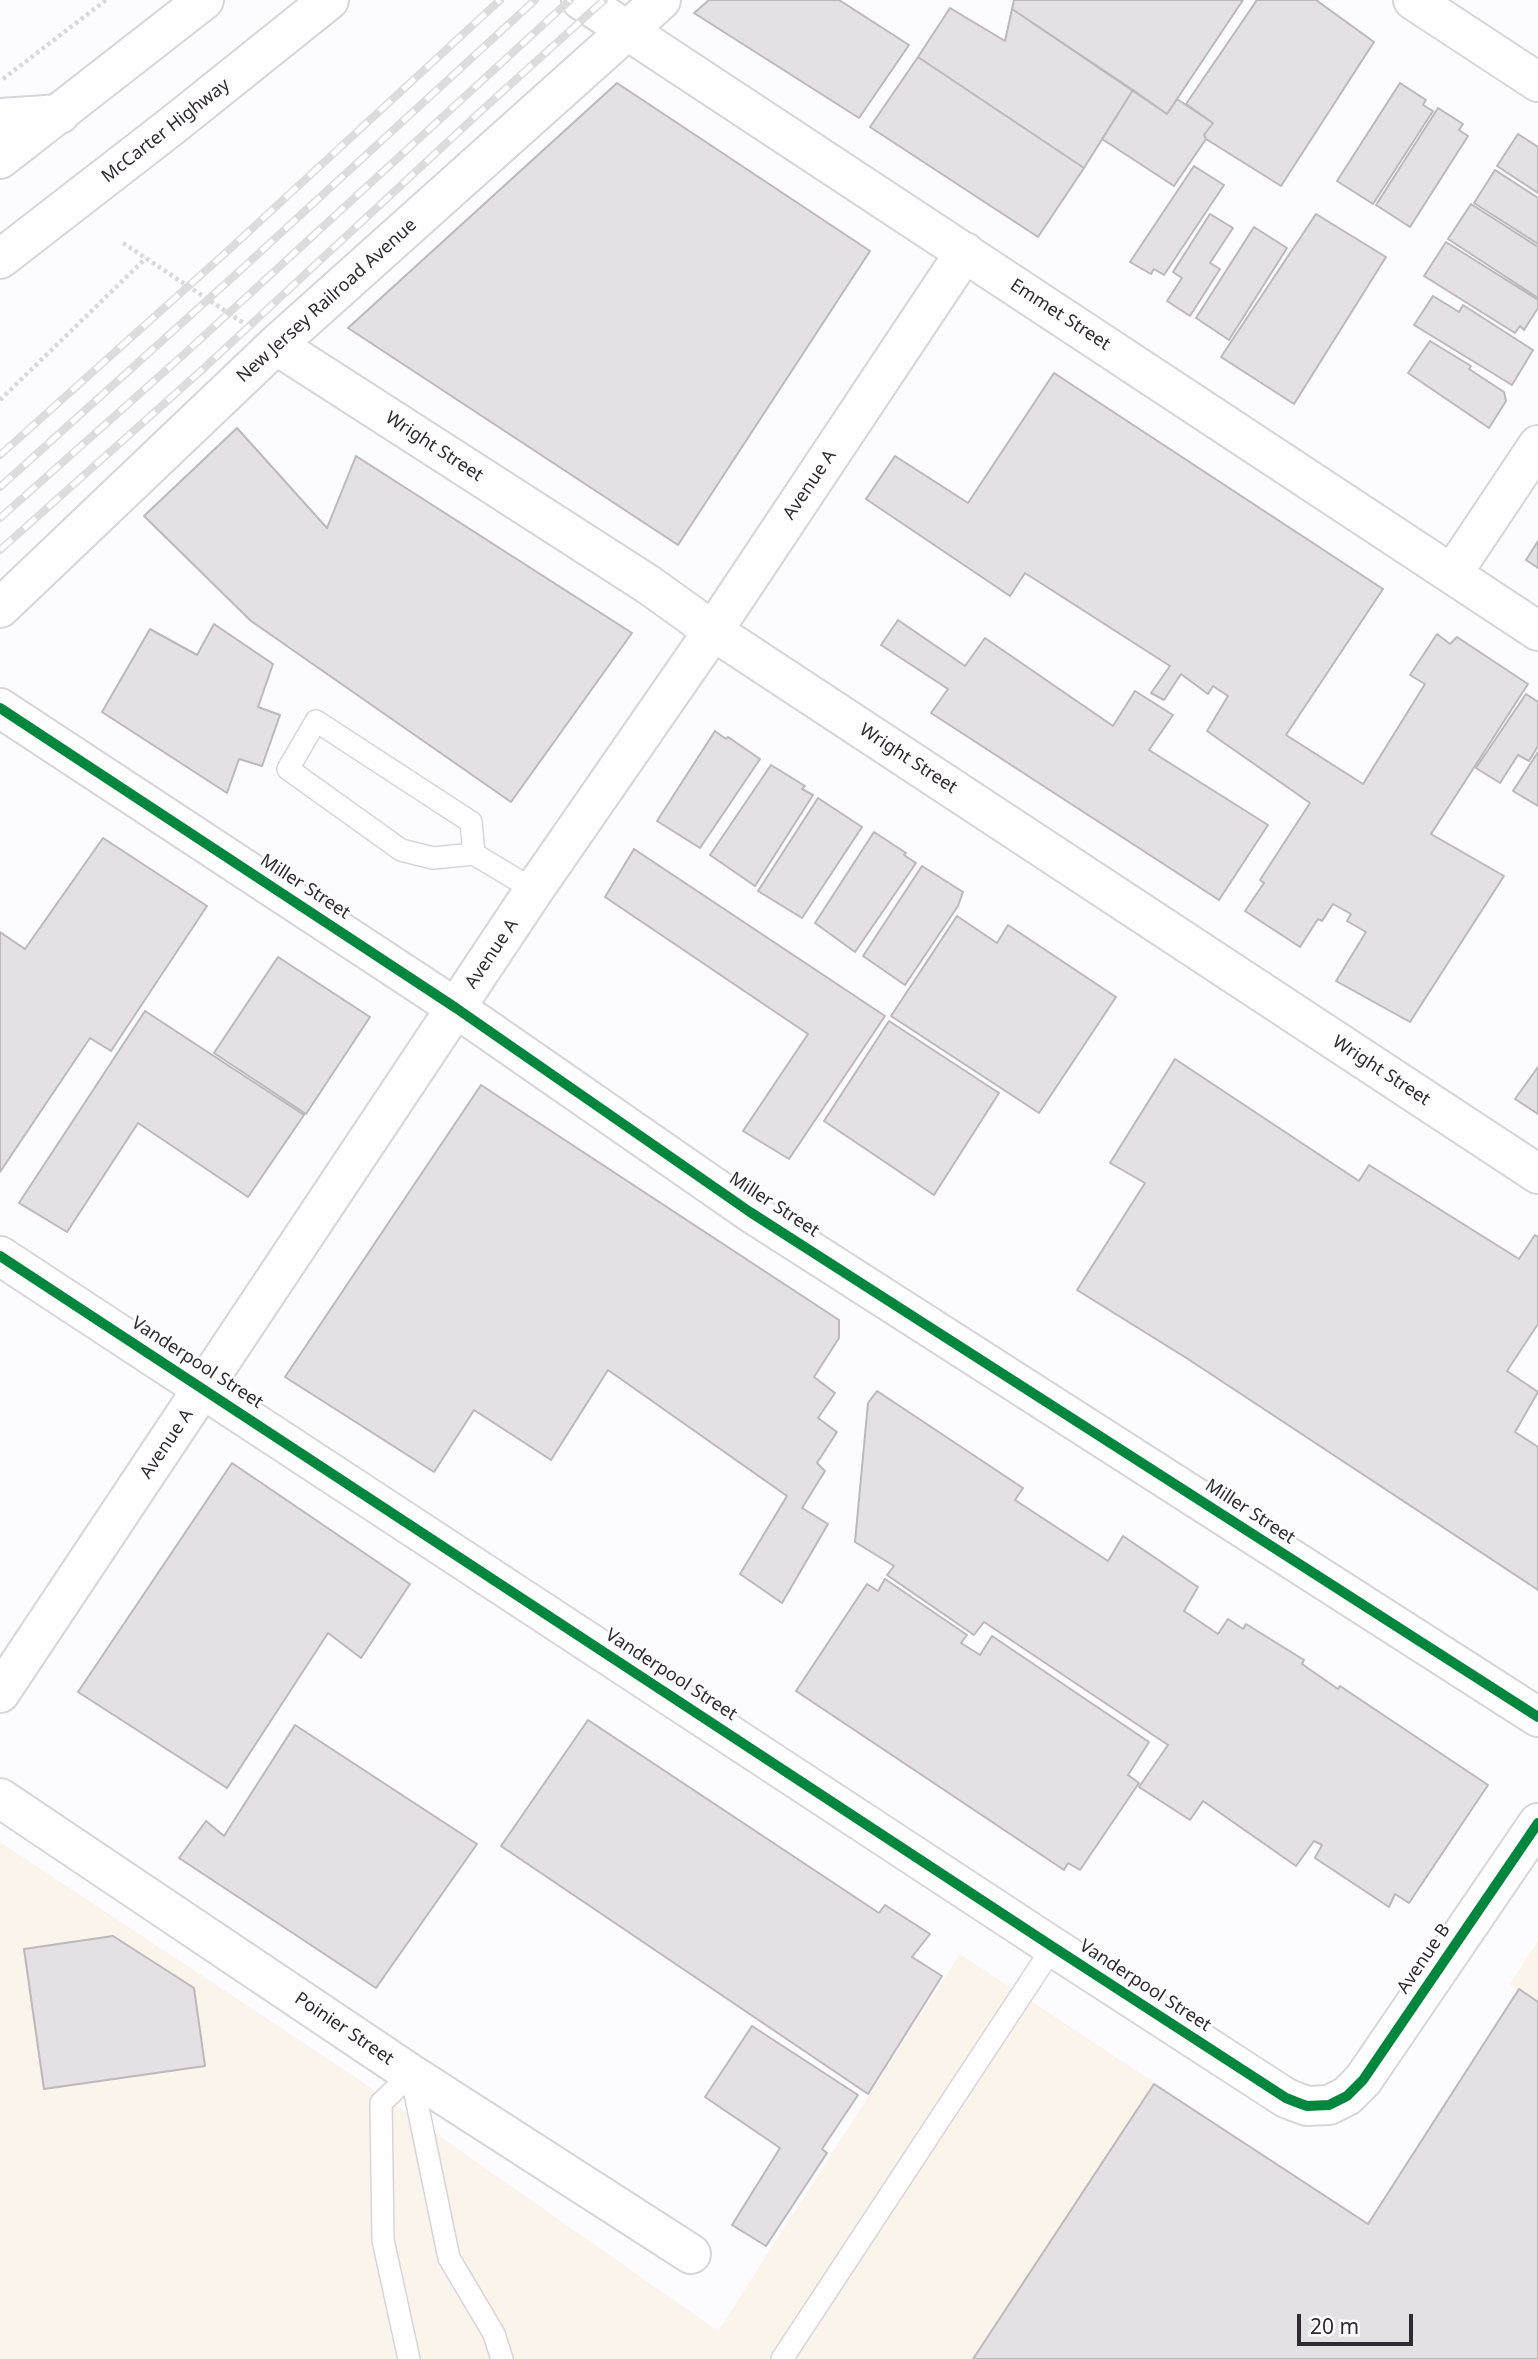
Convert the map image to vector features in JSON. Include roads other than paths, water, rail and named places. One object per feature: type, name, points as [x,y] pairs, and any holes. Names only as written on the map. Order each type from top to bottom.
[{"type":"street","points":[[0,159],[204,0]]},
{"type":"street","name":"McCarter Highway","points":[[0,259],[193,110],[329,0]]},
{"type":"street","name":"Emmet Street","points":[[582,0],[1538,631]]},
{"type":"street","name":"New Jersey Railroad Avenue","points":[[0,608],[276,345],[661,0]]},
{"type":"street","points":[[1413,0],[1538,82]]},
{"type":"street","points":[[0,118],[60,114]]},
{"type":"street","name":"Avenue A","points":[[0,1693],[534,890],[713,631],[965,252]]},
{"type":"street","name":"Wright Street","points":[[276,345],[649,585],[713,631],[1538,1174]]},
{"type":"street","points":[[1452,574],[1538,445]]},
{"type":"street","name":"Miller Street","points":[[0,708],[456,1008],[750,1212],[1538,1717]]},
{"type":"street","name":"Vanderpool Street","points":[[0,1256],[1286,2098],[1307,2106],[1329,2105]]},
{"type":"street","name":"Poinier Street","points":[[0,1798],[411,2074],[691,2255]]},
{"type":"street","name":"Avenue B","points":[[1329,2105],[1347,2096],[1363,2081],[1538,1823]]},
{"type":"lane","points":[[474,854],[471,822],[316,720],[289,769],[401,850],[433,858],[474,854],[534,890]]},
{"type":"lane","points":[[782,2359],[1053,1947]]},
{"type":"lane","points":[[409,2359],[383,2240],[381,2103],[411,2074]]},
{"type":"lane","points":[[411,2074],[449,2258],[495,2334],[502,2359]]},
{"type":"railway","points":[[0,455],[232,247],[500,0]]},
{"type":"railway","points":[[0,487],[535,0]]},
{"type":"railway","points":[[0,518],[182,356],[570,0]]},
{"type":"railway","points":[[0,550],[203,369],[604,0]]}]
